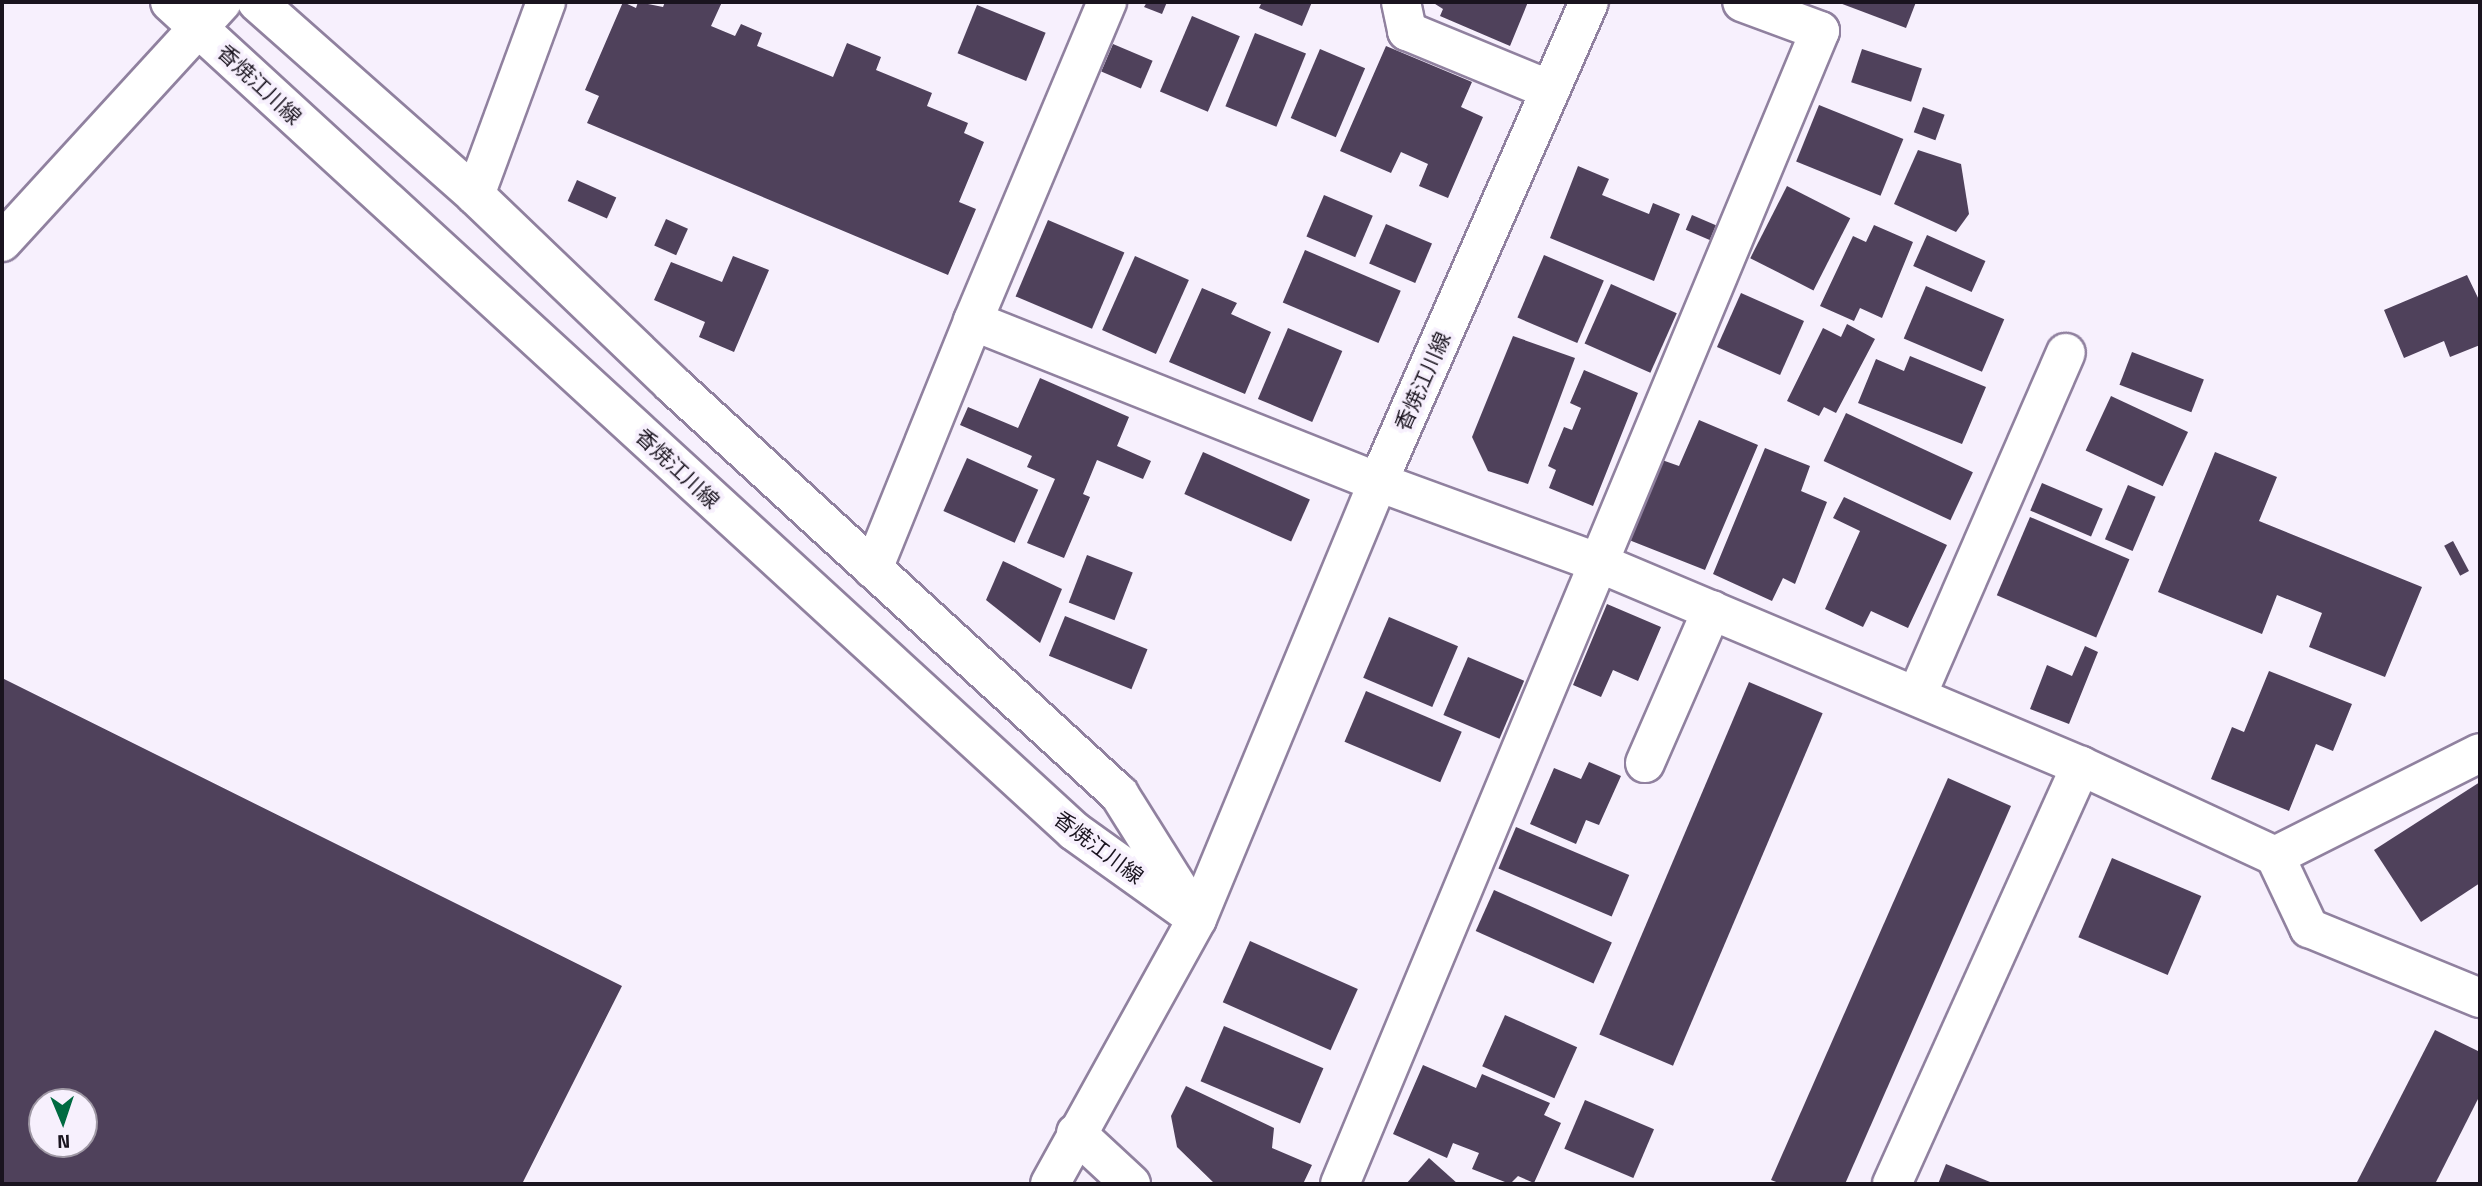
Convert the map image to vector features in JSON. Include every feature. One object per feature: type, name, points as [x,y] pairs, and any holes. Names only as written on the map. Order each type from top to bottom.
[{"type":"street","name":"香焼江川線","points":[[170,2],[210,15],[1074,831],[1197,919]]},
{"type":"street","name":"香焼江川線","points":[[257,2],[475,195],[873,569],[1119,794],[1197,919]]},
{"type":"street","points":[[475,195],[546,2]]},
{"type":"street","points":[[873,569],[973,321],[1107,2]]},
{"type":"street","points":[[1401,2],[1407,31],[1549,90]]},
{"type":"street","name":"香焼江川線","points":[[1197,919],[1378,482],[1589,2]]},
{"type":"street","points":[[1340,1184],[1820,31],[1742,2]]},
{"type":"street","points":[[2,242],[210,15]]},
{"type":"street","points":[[973,321],[1378,482],[1599,563],[2081,766],[2275,856],[2309,928],[2480,998]]},
{"type":"street","points":[[1917,695],[2066,353]]},
{"type":"street","points":[[1645,763],[1712,610]]},
{"type":"street","points":[[2275,856],[2480,753]]},
{"type":"street","points":[[1892,1184],[2081,766]]},
{"type":"street","points":[[1050,1184],[1197,919]]},
{"type":"street","points":[[1076,1133],[1131,1184]]},
{"type":"building","points":[[623,2],[636,8],[638,2],[663,7],[665,2],[722,2],[711,26],[735,36],[741,24],[762,33],[757,46],[833,77],[847,43],[881,57],[876,70],[932,93],[927,106],[968,123],[964,133],[984,142],[959,202],[976,209],[948,275],[587,123],[599,96],[585,90]]},
{"type":"building","points":[[1147,2],[1167,2],[1162,14],[1144,7]]},
{"type":"building","points":[[1262,2],[1312,2],[1302,26],[1259,8]]},
{"type":"building","points":[[1432,2],[1528,2],[1510,46],[1440,16],[1443,9]]},
{"type":"building","points":[[1837,2],[1916,2],[1906,28]]},
{"type":"building","points":[[977,5],[1046,33],[1026,81],[958,53]]},
{"type":"building","points":[[1192,16],[1240,36],[1208,112],[1160,91]]},
{"type":"building","points":[[1255,33],[1306,54],[1276,127],[1225,106]]},
{"type":"building","points":[[1113,44],[1153,61],[1141,88],[1101,72]]},
{"type":"building","points":[[1386,46],[1472,82],[1461,107],[1483,117],[1448,198],[1419,186],[1428,164],[1401,152],[1391,173],[1340,151]]},
{"type":"building","points":[[1320,49],[1365,68],[1336,137],[1291,118]]},
{"type":"building","points":[[1862,49],[1922,68],[1911,102],[1851,82]]},
{"type":"building","points":[[1819,105],[1903,139],[1881,196],[1796,162]]},
{"type":"building","points":[[1923,107],[1945,115],[1935,140],[1914,132]]},
{"type":"building","points":[[1918,150],[1961,164],[1969,214],[1956,232],[1894,204]]},
{"type":"building","points":[[1578,166],[1609,179],[1602,195],[1649,214],[1653,203],[1680,214],[1654,281],[1550,238]]},
{"type":"building","points":[[577,180],[616,197],[607,219],[568,201]]},
{"type":"building","points":[[1787,186],[1850,218],[1813,290],[1750,258]]},
{"type":"building","points":[[1324,195],[1373,216],[1355,257],[1306,236]]},
{"type":"building","points":[[1692,215],[1716,225],[1710,240],[1686,230]]},
{"type":"building","points":[[666,219],[688,229],[676,255],[654,245]]},
{"type":"building","points":[[1048,220],[1124,252],[1092,329],[1016,296]]},
{"type":"building","points":[[1386,224],[1432,244],[1415,283],[1369,264]]},
{"type":"building","points":[[1874,225],[1913,242],[1882,318],[1860,308],[1854,321],[1820,306],[1853,236],[1866,242]]},
{"type":"building","points":[[1927,235],[1985,261],[1972,292],[1913,266]]},
{"type":"building","points":[[1305,250],[1401,291],[1378,343],[1283,302]]},
{"type":"building","points":[[1544,255],[1604,280],[1577,343],[1517,318]]},
{"type":"building","points":[[733,256],[769,270],[734,352],[699,337],[705,322],[654,300],[671,262],[722,282]]},
{"type":"building","points":[[1135,256],[1189,280],[1156,354],[1102,330]]},
{"type":"building","points":[[2467,275],[2480,302],[2480,345],[2450,357],[2444,341],[2404,358],[2384,310]]},
{"type":"building","points":[[1611,284],[1677,313],[1650,373],[1585,343]]},
{"type":"building","points":[[1926,286],[2004,319],[1982,372],[1904,338]]},
{"type":"building","points":[[1202,288],[1237,303],[1231,314],[1271,332],[1245,394],[1169,362]]},
{"type":"building","points":[[1741,293],[1804,321],[1780,375],[1717,347]]},
{"type":"building","points":[[1847,324],[1875,339],[1836,413],[1824,407],[1819,416],[1787,401],[1823,328],[1841,337]]},
{"type":"building","points":[[1288,328],[1342,351],[1312,422],[1258,399]]},
{"type":"building","points":[[1513,336],[1575,358],[1528,484],[1488,471],[1472,437]]},
{"type":"building","points":[[2132,352],[2204,380],[2191,412],[2119,385]]},
{"type":"building","points":[[1910,356],[1986,387],[1962,444],[1858,403],[1876,359],[1904,371]]},
{"type":"building","points":[[1584,370],[1638,393],[1593,506],[1549,488],[1556,470],[1548,466],[1564,427],[1572,430],[1581,408],[1570,403]]},
{"type":"building","points":[[1040,378],[1129,417],[1117,446],[1151,461],[1143,479],[1097,460],[1083,494],[1090,497],[1064,558],[1027,543],[1055,479],[1027,467],[1032,456],[960,425],[968,407],[1018,428]]},
{"type":"building","points":[[2111,396],[2188,432],[2163,486],[2086,450]]},
{"type":"building","points":[[1846,413],[1973,472],[1950,520],[1824,461]]},
{"type":"building","points":[[1699,420],[1758,445],[1705,570],[1629,540],[1662,460],[1679,466]]},
{"type":"building","points":[[1765,448],[1810,466],[1801,491],[1827,502],[1795,584],[1783,578],[1772,601],[1713,574]]},
{"type":"building","points":[[1203,452],[1310,500],[1291,542],[1184,494]]},
{"type":"building","points":[[2215,452],[2277,477],[2259,521],[2422,587],[2385,677],[2309,647],[2322,613],[2277,595],[2262,634],[2158,592]]},
{"type":"building","points":[[967,458],[1038,490],[1015,543],[943,511]]},
{"type":"building","points":[[2042,483],[2103,509],[2091,536],[2030,511]]},
{"type":"building","points":[[2128,485],[2156,497],[2133,551],[2105,539]]},
{"type":"building","points":[[1844,497],[1947,545],[1908,628],[1871,611],[1863,627],[1825,609],[1860,531],[1833,518]]},
{"type":"building","points":[[2030,517],[2129,559],[2096,637],[1997,595]]},
{"type":"building","points":[[2453,541],[2469,571],[2460,576],[2444,546]]},
{"type":"building","points":[[1087,555],[1133,573],[1114,620],[1069,603]]},
{"type":"building","points":[[1003,561],[1062,589],[1040,643],[986,600]]},
{"type":"building","points":[[1607,604],[1661,627],[1638,681],[1613,670],[1601,697],[1573,685]]},
{"type":"building","points":[[1065,616],[1148,649],[1131,689],[1049,656]]},
{"type":"building","points":[[1389,617],[1458,646],[1432,707],[1363,678]]},
{"type":"building","points":[[2085,646],[2098,652],[2069,724],[2030,709],[2047,665],[2072,676]]},
{"type":"building","points":[[1468,657],[1524,681],[1500,739],[1443,715]]},
{"type":"building","points":[[2269,671],[2352,704],[2333,751],[2316,744],[2289,811],[2211,779],[2232,727],[2244,732]]},
{"type":"building","points":[[2,678],[622,986],[522,1184],[2,1184]]},
{"type":"building","points":[[1749,682],[1823,713],[1673,1066],[1599,1035]]},
{"type":"building","points":[[1366,691],[1462,732],[1440,782],[1345,742]]},
{"type":"building","points":[[1589,762],[1621,776],[1599,825],[1586,820],[1576,844],[1530,824],[1554,768],[1581,779]]},
{"type":"building","points":[[1948,778],[2011,806],[1845,1184],[1781,1184],[1771,1180]]},
{"type":"building","points":[[2480,782],[2480,883],[2421,922],[2374,850]]},
{"type":"building","points":[[1516,827],[1629,875],[1612,916],[1498,868]]},
{"type":"building","points":[[2112,858],[2201,896],[2168,975],[2078,937]]},
{"type":"building","points":[[1494,890],[1612,942],[1594,984],[1476,931]]},
{"type":"building","points":[[1250,941],[1358,989],[1331,1050],[1223,1002]]},
{"type":"building","points":[[1505,1015],[1577,1047],[1554,1098],[1482,1066]]},
{"type":"building","points":[[1224,1026],[1323,1068],[1300,1123],[1201,1081]]},
{"type":"building","points":[[2435,1030],[2480,1052],[2480,1095],[2435,1184],[2356,1184]]},
{"type":"building","points":[[1423,1065],[1476,1088],[1482,1074],[1550,1103],[1544,1115],[1561,1123],[1534,1183],[1518,1176],[1510,1184],[1472,1169],[1479,1153],[1453,1143],[1447,1158],[1393,1134]]},
{"type":"building","points":[[1186,1086],[1274,1128],[1272,1148],[1312,1165],[1303,1184],[1215,1184],[1177,1147],[1171,1116]]},
{"type":"building","points":[[1585,1100],[1654,1129],[1633,1178],[1564,1149]]},
{"type":"building","points":[[1429,1158],[1458,1184],[1406,1184]]},
{"type":"building","points":[[1946,1164],[1995,1184],[1938,1184]]}]
